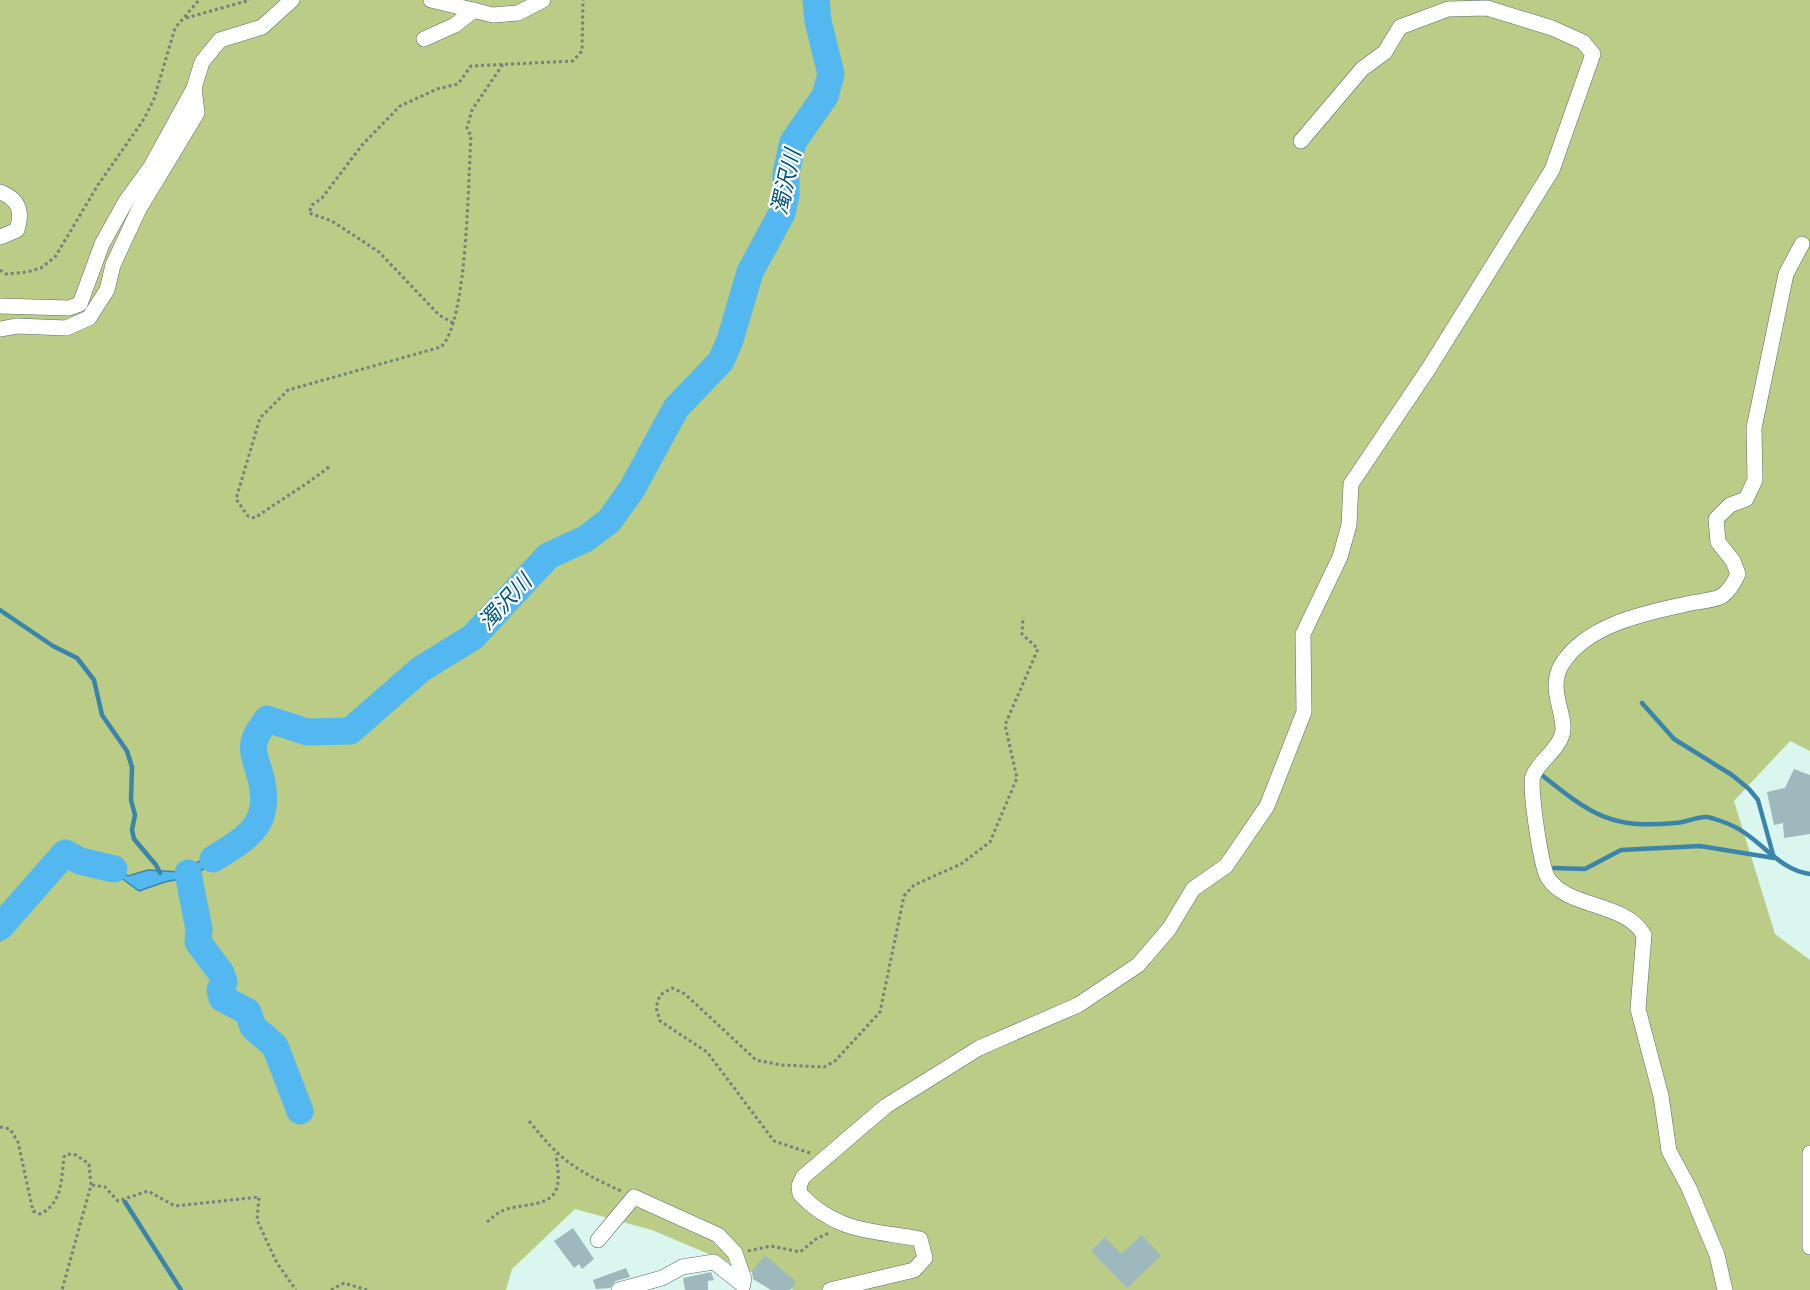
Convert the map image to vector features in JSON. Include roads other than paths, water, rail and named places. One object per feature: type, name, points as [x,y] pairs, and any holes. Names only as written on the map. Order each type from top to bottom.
[{"type":"street","points":[[0,306],[69,308],[80,304],[102,244],[126,201],[150,168],[194,88],[202,62],[219,40],[262,27],[292,0]]},
{"type":"street","points":[[431,0],[493,15],[518,13],[543,0]]},
{"type":"street","points":[[830,1290],[914,1270],[925,1258],[920,1239],[867,1232],[843,1225],[821,1213],[800,1194],[799,1186],[803,1177],[886,1106],[979,1048],[1078,1005],[1138,965],[1169,929],[1193,889],[1226,866],[1267,806],[1304,712],[1303,634],[1340,557],[1349,525],[1351,484],[1429,368],[1552,170],[1593,54],[1584,42],[1552,28],[1487,8],[1448,9],[1400,27],[1385,52],[1362,69],[1301,141]]},
{"type":"street","points":[[424,39],[455,25],[474,10]]},
{"type":"street","points":[[0,329],[17,326],[66,328],[89,318],[107,290],[113,265],[139,209],[197,112],[194,88]]},
{"type":"street","points":[[0,192],[16,201],[20,210],[17,230],[0,237]]},
{"type":"street","points":[[1725,1290],[1717,1255],[1689,1188],[1669,1151],[1661,1096],[1638,1009],[1644,935],[1640,927],[1621,914],[1560,890],[1549,880],[1542,866],[1530,785],[1539,766],[1562,736],[1562,718],[1557,704],[1556,687],[1561,666],[1574,651],[1594,633],[1606,628],[1631,618],[1711,600],[1732,587],[1738,574],[1733,561],[1718,542],[1716,519],[1730,505],[1746,499],[1755,480],[1754,428],[1786,274],[1802,244]]},
{"type":"street","points":[[1810,1153],[1810,1247]]},
{"type":"street","points":[[598,1240],[634,1197],[718,1235],[735,1252],[744,1287]]},
{"type":"street","points":[[619,1290],[662,1278],[681,1267],[714,1262],[744,1287]]},
{"type":"water","points":[[242,838],[245,843],[194,875],[190,881],[171,881],[139,891],[109,869],[78,863],[80,858],[111,864],[128,876],[148,870],[180,872]]},
{"type":"water","points":[[54,861],[57,865],[23,909],[18,923],[0,941],[0,913],[21,899]]},
{"type":"waterway","name":"濁沢川","points":[[213,859],[249,834],[257,825],[262,814],[263,788],[254,755],[254,743],[267,719],[307,732],[350,731],[421,669],[473,637],[548,556],[585,539],[609,521],[632,489],[676,408],[721,361],[730,340],[750,272],[782,213],[786,195],[786,173],[793,142],[825,96],[831,74],[818,21],[816,0]]},
{"type":"waterway","points":[[0,610],[53,646],[77,658],[94,680],[102,715],[127,751],[132,767],[131,800],[135,815],[132,830],[134,839],[160,873]]},
{"type":"waterway","points":[[1554,868],[1585,869],[1621,850],[1700,846],[1774,858],[1758,800],[1749,789],[1732,775],[1674,739],[1642,703]]},
{"type":"waterway","points":[[1543,776],[1589,810],[1618,821],[1634,824],[1679,823],[1707,817],[1724,822],[1743,831],[1788,866],[1810,874]]},
{"type":"waterway","name":"濁沢川","points":[[0,927],[65,853],[80,861],[114,869]]},
{"type":"waterway","points":[[188,873],[199,929],[198,942],[221,973],[224,982],[220,990],[222,998],[248,1012],[253,1027],[275,1046],[300,1111]]},
{"type":"waterway","points":[[125,1202],[181,1290]]}]
